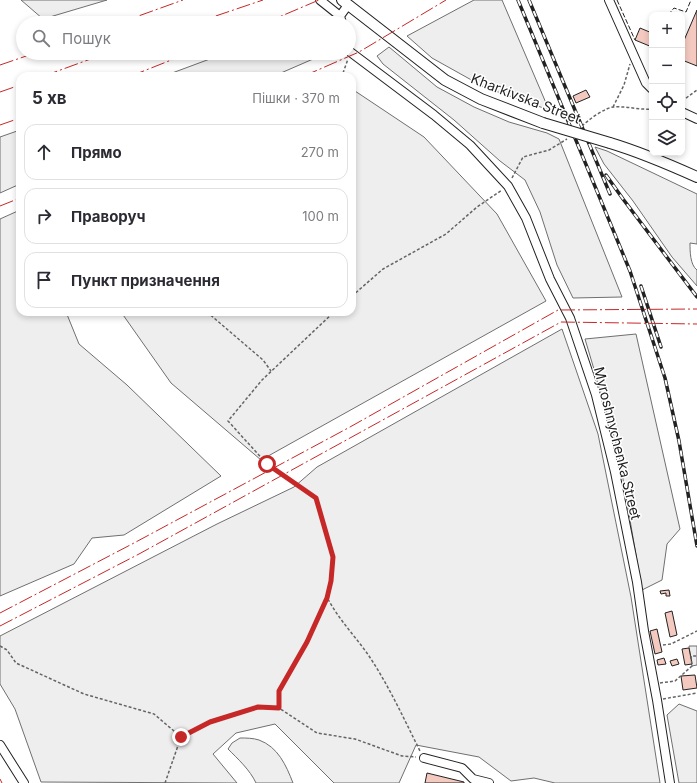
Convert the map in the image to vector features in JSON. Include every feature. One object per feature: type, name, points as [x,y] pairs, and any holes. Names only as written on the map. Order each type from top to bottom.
[{"type":"main road","name":"Kharkivska Street","points":[[345,2],[445,80],[481,99],[543,123],[633,150],[697,177]]},
{"type":"street","points":[[320,0],[337,16]]},
{"type":"street","points":[[609,0],[632,53],[646,83],[649,86]]},
{"type":"street","points":[[342,16],[345,2]]},
{"type":"street","name":"Myroshnychenka Street","points":[[356,56],[434,115],[470,145],[508,186],[526,218],[550,279],[570,318],[596,395],[615,472],[637,582],[670,783]]},
{"type":"street","points":[[685,113],[697,119]]},
{"type":"street","points":[[0,745],[24,783]]},
{"type":"street","points":[[424,758],[462,768],[473,779],[489,783]]},
{"type":"path","points":[[613,107],[624,85],[632,53]]},
{"type":"path","points":[[343,72],[348,60]]},
{"type":"path","points":[[685,98],[697,90]]},
{"type":"path","points":[[579,128],[589,120],[613,107],[649,109]]},
{"type":"path","points":[[356,293],[383,269],[446,234],[478,207],[508,186],[523,157],[549,150],[565,142],[569,138]]},
{"type":"path","points":[[212,316],[263,360],[271,371]]},
{"type":"path","points":[[279,708],[279,691],[307,642],[327,598],[331,581],[333,557],[316,498],[267,464],[228,421],[262,380],[330,316]]},
{"type":"path","points":[[327,598],[336,614],[369,656],[424,758]]},
{"type":"path","points":[[663,644],[671,644],[697,631]]},
{"type":"path","points":[[0,646],[7,650],[16,663],[84,694],[154,714],[181,737]]},
{"type":"path","points":[[654,684],[675,681],[692,666],[691,656],[697,656]]},
{"type":"path","points":[[657,700],[697,693]]},
{"type":"path","points":[[165,783],[181,737],[210,722],[258,707],[279,708],[317,733],[355,739],[402,756],[424,758]]},
{"type":"shaded area","points":[[21,0],[107,0],[53,16],[40,16]]},
{"type":"shaded area","points":[[474,0],[502,0],[549,110],[484,87],[432,58],[407,36]]},
{"type":"shaded area","points":[[389,47],[437,87],[474,107],[509,122],[547,133],[559,139],[622,297],[573,298],[557,265],[540,212],[525,180],[500,161],[454,120],[383,64],[377,56]]},
{"type":"shaded area","points":[[207,60],[311,60],[283,72],[175,72]]},
{"type":"shaded area","points":[[356,92],[424,137],[497,214],[546,301],[261,460],[171,383],[124,316],[356,316]]},
{"type":"shaded area","points":[[16,131],[16,186],[0,193],[0,137]]},
{"type":"shaded area","points":[[595,147],[607,151],[697,194],[697,244],[690,243],[690,254],[693,265],[697,270],[697,286],[672,257],[633,201],[604,164]]},
{"type":"shaded area","points":[[16,212],[16,316],[68,316],[79,344],[127,385],[221,476],[124,535],[92,538],[74,564],[0,596],[0,219]]},
{"type":"shaded area","points":[[562,329],[598,434],[631,597],[660,783],[555,783],[534,778],[511,781],[479,757],[416,745],[399,783],[334,783],[275,724],[236,733],[213,754],[237,783],[41,782],[15,709],[0,684],[0,636],[217,524],[294,487],[317,467]]},
{"type":"shaded area","points":[[636,334],[680,529],[667,544],[662,580],[642,590],[618,450],[585,339]]},
{"type":"shaded area","points":[[689,646],[697,646],[697,665],[692,666]]},
{"type":"shaded area","points":[[679,704],[697,711],[697,783],[679,783],[667,715]]},
{"type":"shaded area","points":[[240,738],[252,738],[259,740],[271,747],[284,763],[293,783],[256,783],[247,769],[228,749],[232,743]]},
{"type":"building","points":[[697,10],[697,66],[685,61],[685,38]]},
{"type":"building","points":[[640,28],[649,32],[649,46],[635,40]]},
{"type":"building","points":[[586,90],[590,97],[576,103],[573,96]]},
{"type":"building","points":[[669,590],[670,596],[666,596],[666,593],[661,594],[660,591]]},
{"type":"building","points":[[672,611],[677,635],[670,637],[665,613]]},
{"type":"building","points":[[657,629],[662,652],[655,654],[650,631]]},
{"type":"building","points":[[689,648],[692,664],[685,665],[682,649]]},
{"type":"building","points":[[664,658],[666,664],[658,665],[657,660]]},
{"type":"building","points":[[677,659],[679,664],[672,666],[670,661]]},
{"type":"building","points":[[695,675],[697,688],[683,690],[681,676]]},
{"type":"building","points":[[427,773],[464,782],[464,783],[425,783]]},
{"type":"railway","points":[[518,0],[630,271],[665,378],[679,441],[697,546]]},
{"type":"railway","points":[[529,0],[610,194]]},
{"type":"railway","points":[[606,175],[697,297]]},
{"type":"railway","points":[[641,286],[661,347]]},
{"type":"fence","points":[[617,0],[635,40]]},
{"type":"fence","points":[[671,12],[674,8],[686,12],[691,0]]},
{"type":"power","points":[[138,16],[183,0]]},
{"type":"power","points":[[216,16],[263,0]]},
{"type":"power","points":[[281,16],[319,0]]},
{"type":"power","points":[[356,53],[446,0]]},
{"type":"power","points":[[0,65],[16,60]]},
{"type":"power","points":[[55,72],[88,60]]},
{"type":"power","points":[[141,72],[171,60]]},
{"type":"power","points":[[313,72],[341,60]]},
{"type":"power","points":[[0,92],[16,86]]},
{"type":"power","points":[[0,125],[16,119]]},
{"type":"power","points":[[0,206],[16,200]]},
{"type":"power","points":[[0,613],[350,427],[558,310],[697,309]]},
{"type":"power","points":[[0,626],[139,554],[561,322],[697,324]]},
{"type":"power","points":[[0,779],[2,783]]},
{"type":"route","points":[[181,737],[210,722],[258,707],[279,708],[279,691],[307,642],[327,598],[331,581],[333,557],[316,498],[267,464]]}]
